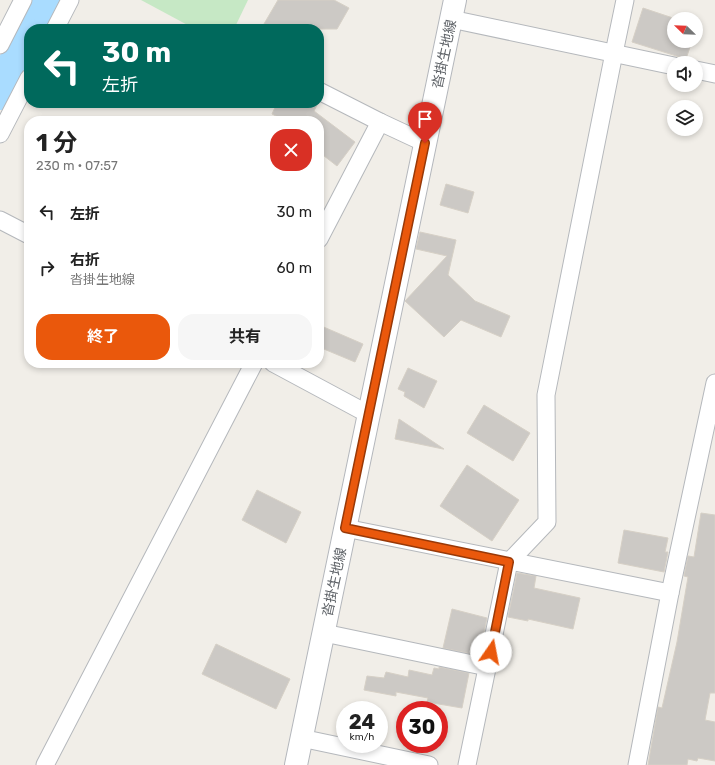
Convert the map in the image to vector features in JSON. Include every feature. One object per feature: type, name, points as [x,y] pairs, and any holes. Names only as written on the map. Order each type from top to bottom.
[{"type":"main road","name":"沓掛生地線","points":[[296,765],[453,10]]},
{"type":"street","points":[[0,45],[23,0]]},
{"type":"street","points":[[58,24],[70,0]]},
{"type":"street","points":[[467,765],[509,562],[547,522],[546,395],[625,0]]},
{"type":"street","points":[[453,10],[614,53],[667,64]]},
{"type":"street","points":[[703,71],[715,74]]},
{"type":"street","points":[[0,134],[24,88]]},
{"type":"street","points":[[324,94],[425,143]]},
{"type":"street","points":[[324,229],[380,122]]},
{"type":"street","points":[[0,220],[24,232]]},
{"type":"street","points":[[45,765],[251,368]]},
{"type":"street","points":[[282,368],[368,414]]},
{"type":"street","points":[[637,765],[670,593],[715,383]]},
{"type":"street","points":[[345,528],[670,593]]},
{"type":"street","points":[[324,633],[488,667]]},
{"type":"street","points":[[302,738],[430,765]]},
{"type":"green space","points":[[141,0],[248,0],[236,24],[186,24]]},
{"type":"building","points":[[278,0],[334,0],[349,8],[337,29],[324,29],[324,24],[264,24]]},
{"type":"building","points":[[643,8],[667,16],[667,48],[690,48],[687,56],[676,56],[632,42]]},
{"type":"building","points":[[275,108],[316,108],[314,111],[321,116],[276,116],[272,114]]},
{"type":"building","points":[[324,119],[355,142],[337,166],[324,156]]},
{"type":"building","points":[[446,184],[474,192],[468,213],[440,205]]},
{"type":"building","points":[[420,232],[456,240],[448,275],[475,301],[510,316],[501,337],[461,320],[444,337],[405,301],[447,256],[416,249]]},
{"type":"building","points":[[324,327],[363,344],[355,362],[324,349]]},
{"type":"building","points":[[408,368],[437,381],[424,408],[404,396],[405,392],[398,389]]},
{"type":"building","points":[[484,405],[530,433],[513,461],[467,433]]},
{"type":"building","points":[[399,419],[444,449],[395,439]]},
{"type":"building","points":[[467,465],[519,500],[492,541],[440,506]]},
{"type":"building","points":[[257,490],[301,512],[286,543],[242,520]]},
{"type":"building","points":[[701,513],[715,515],[715,693],[710,693],[705,720],[715,722],[715,761],[698,758],[697,761],[688,759],[687,765],[648,765],[658,707],[662,708],[677,642],[688,577],[684,576],[688,556],[694,557]]},
{"type":"building","points":[[624,530],[668,538],[665,552],[668,552],[664,572],[618,563]]},
{"type":"building","points":[[517,573],[536,576],[534,588],[580,598],[573,629],[528,619],[528,621],[508,617]]},
{"type":"building","points":[[452,609],[487,618],[480,651],[473,649],[472,654],[443,648]]},
{"type":"building","points":[[216,644],[290,679],[276,709],[202,674]]},
{"type":"building","points":[[439,667],[469,673],[462,708],[448,706],[448,701],[427,701],[428,698],[396,692],[396,696],[364,690],[367,676],[384,678],[386,672],[408,677],[409,670],[432,675],[434,668],[439,669]]},
{"type":"waterway","points":[[36,24],[48,0]]},
{"type":"waterway","points":[[0,93],[24,46]]},
{"type":"route","points":[[425,143],[345,528],[509,562],[491,652]]}]
